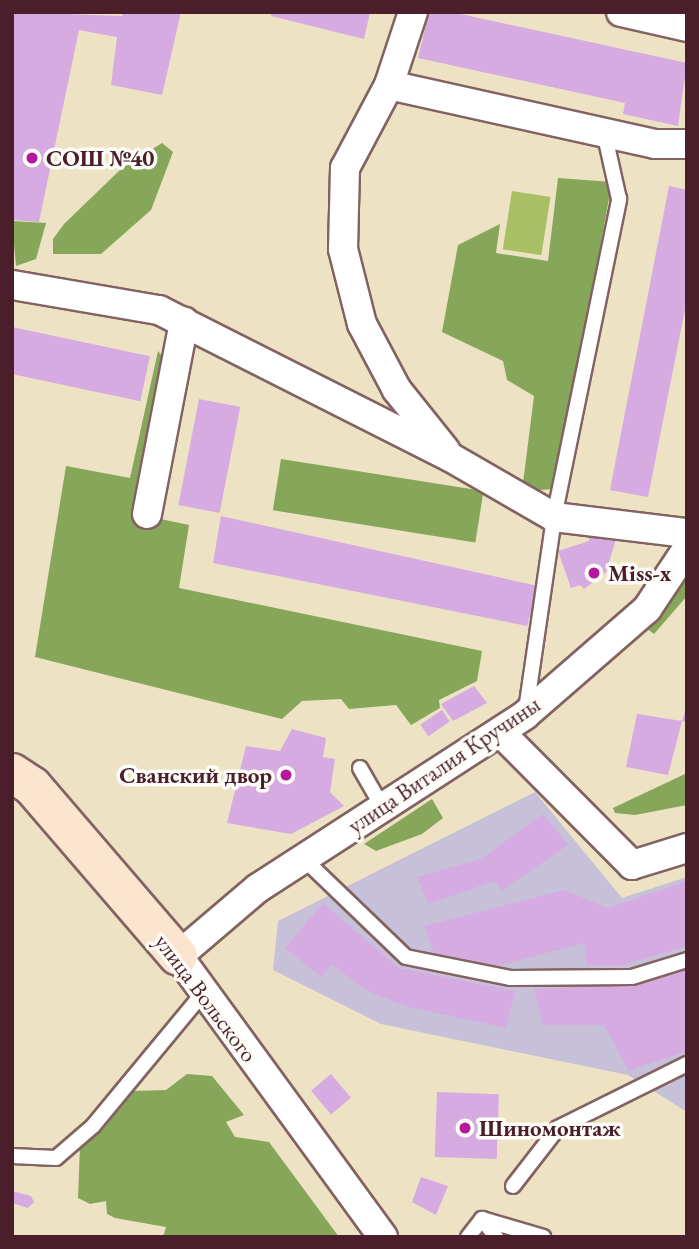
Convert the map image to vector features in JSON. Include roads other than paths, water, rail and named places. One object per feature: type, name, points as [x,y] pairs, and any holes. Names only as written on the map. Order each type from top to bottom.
[{"type":"main road","name":"улица Вольского","points":[[12,773],[32,786],[177,957]]},
{"type":"street","points":[[413,12],[389,85],[345,168],[343,248],[362,324],[397,390],[450,457]]},
{"type":"street","points":[[621,12],[687,27]]},
{"type":"street","points":[[389,85],[655,144],[687,144]]},
{"type":"street","points":[[12,285],[159,310],[450,457],[554,517],[687,533]]},
{"type":"street","points":[[147,514],[184,322]]},
{"type":"street","name":"улица Виталия Кручины","points":[[177,957],[258,888],[525,715],[647,609],[687,549]]},
{"type":"street","points":[[501,733],[632,865],[687,848]]},
{"type":"street","name":"улица Вольского","points":[[177,957],[383,1237]]},
{"type":"lane","points":[[525,715],[554,517],[619,199],[604,132]]},
{"type":"lane","points":[[360,768],[383,808]]},
{"type":"lane","points":[[304,859],[405,957],[510,978],[632,977],[687,960]]},
{"type":"lane","points":[[12,1156],[56,1158],[93,1126],[204,992]]},
{"type":"lane","points":[[513,1186],[558,1128],[687,1064]]},
{"type":"lane","points":[[468,1237],[482,1219]]},
{"type":"lane","points":[[482,1219],[496,1237]]},
{"type":"lane","points":[[482,1219],[543,1237]]},
{"type":"place","name":"СОШ №40","points":[[32,158]]},
{"type":"place","name":"Miss-x","points":[[594,573]]},
{"type":"place","name":"Сванский двор","points":[[286,775]]},
{"type":"place","name":"Шиномонтаж","points":[[465,1128]]}]
